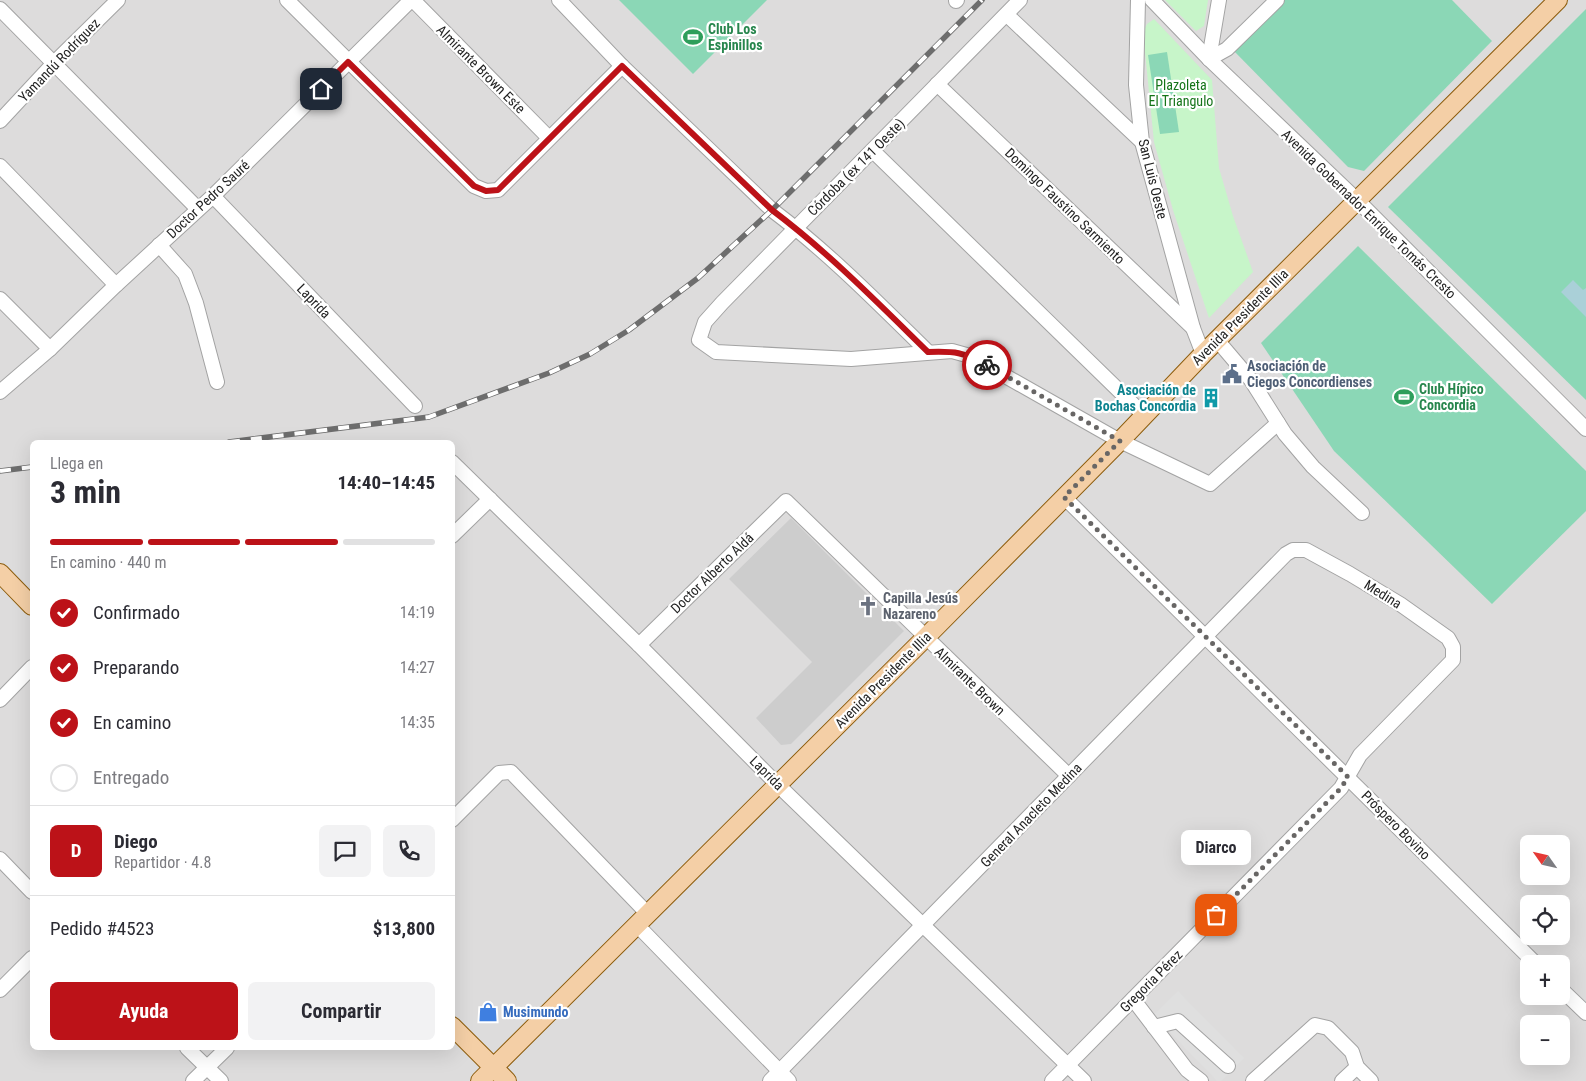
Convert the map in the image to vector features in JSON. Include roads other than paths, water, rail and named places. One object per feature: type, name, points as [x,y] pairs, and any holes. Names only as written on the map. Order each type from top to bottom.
[{"type":"main road","name":"Avenida Presidente Illia","points":[[480,1081],[925,638],[1120,441],[1203,354],[1558,0]]},
{"type":"main road","points":[[0,573],[30,604]]},
{"type":"main road","points":[[455,1029],[507,1081]]},
{"type":"street","name":"Yamandú Rodríguez","points":[[0,121],[54,63],[118,0]]},
{"type":"street","points":[[287,0],[474,186],[486,191],[498,190],[622,66]]},
{"type":"street","name":"Doctor Pedro Sauré","points":[[0,392],[50,349],[213,196],[412,0]]},
{"type":"street","name":"Almirante Brown Este","points":[[412,0],[549,138]]},
{"type":"street","points":[[559,0],[622,66],[772,210],[796,228],[873,298],[928,352],[952,351],[970,356],[1120,441],[1210,484],[1278,423]]},
{"type":"street","name":"Córdoba (ex 141 Oeste)","points":[[928,352],[851,360],[716,352],[699,340],[704,322],[1020,0]]},
{"type":"street","name":"San Luis Oeste","points":[[1138,0],[1136,85],[1142,142],[1193,328],[1203,354]]},
{"type":"street","name":"Avenida Gobernador Enrique Tomás Cresto","points":[[1152,0],[1209,60],[1357,200],[1586,429]]},
{"type":"street","points":[[1209,60],[1219,0]]},
{"type":"street","points":[[1209,60],[1227,49],[1277,0]]},
{"type":"street","points":[[0,9],[198,209]]},
{"type":"street","points":[[1006,15],[1142,142]]},
{"type":"street","name":"Domingo Faustino Sarmiento","points":[[937,84],[1193,328]]},
{"type":"street","points":[[873,151],[1144,416]]},
{"type":"street","points":[[0,166],[116,285]]},
{"type":"street","name":"Laprida","points":[[213,196],[415,406]]},
{"type":"street","points":[[159,245],[185,274],[196,303],[217,382]]},
{"type":"street","points":[[0,299],[50,349]]},
{"type":"street","points":[[1217,340],[1251,380],[1285,434],[1313,466],[1362,513]]},
{"type":"street","name":"Laprida","points":[[455,465],[639,645],[778,785],[1084,1081]]},
{"type":"street","name":"Próspero Bovino","points":[[1064,497],[1527,955]]},
{"type":"street","points":[[455,533],[490,499]]},
{"type":"street","name":"Almirante Brown","points":[[786,501],[1069,776]]},
{"type":"street","name":"Doctor Alberto Aldá","points":[[639,645],[786,501]]},
{"type":"street","name":"General Anacleto Medina","points":[[780,1078],[923,926],[1286,554],[1293,550]]},
{"type":"street","name":"Medina","points":[[1293,550],[1306,550],[1350,574],[1423,620],[1448,638],[1454,647],[1452,660]]},
{"type":"street","name":"Gregoria Pérez","points":[[1052,1081],[1341,788],[1360,755],[1452,660]]},
{"type":"street","points":[[0,700],[30,669]]},
{"type":"street","points":[[455,817],[499,773],[511,772],[780,1078]]},
{"type":"street","points":[[0,859],[30,890]]},
{"type":"street","points":[[0,990],[30,960]]},
{"type":"street","points":[[1570,998],[1586,1013]]},
{"type":"street","points":[[1133,999],[1154,1027],[1184,1075],[1202,1081]]},
{"type":"street","points":[[1154,1027],[1178,1021],[1228,1066]]},
{"type":"street","points":[[1253,1081],[1315,1025],[1328,1028],[1352,1052],[1357,1067],[1371,1081]]},
{"type":"street","points":[[189,1050],[221,1081]]},
{"type":"street","points":[[193,1081],[225,1050]]},
{"type":"street","points":[[1342,1081],[1357,1067]]},
{"type":"water","points":[[1573,280],[1583,290],[1586,288],[1586,317],[1561,292]]},
{"type":"railway","points":[[245,440],[429,417],[549,373],[590,354],[629,330],[698,278],[772,210],[982,0]]},
{"type":"railway","points":[[0,471],[30,467]]},
{"type":"place","name":"Club Los Espinillos","points":[[693,37]]},
{"type":"place","name":"Asociación de Ciegos Concordienses","points":[[1232,374]]},
{"type":"place","name":"Club Hípico Concordia","points":[[1404,397]]},
{"type":"place","name":"Asociación de Bochas Concordia","points":[[1211,398]]},
{"type":"place","name":"Capilla Jesús Nazareno","points":[[868,606]]},
{"type":"place","name":"Diarco","points":[[1216,915]]},
{"type":"place","name":"Musimundo","points":[[488,1012]]},
{"type":"park label","name":"Plazoleta El Triangulo","points":[[1181,94]]}]
